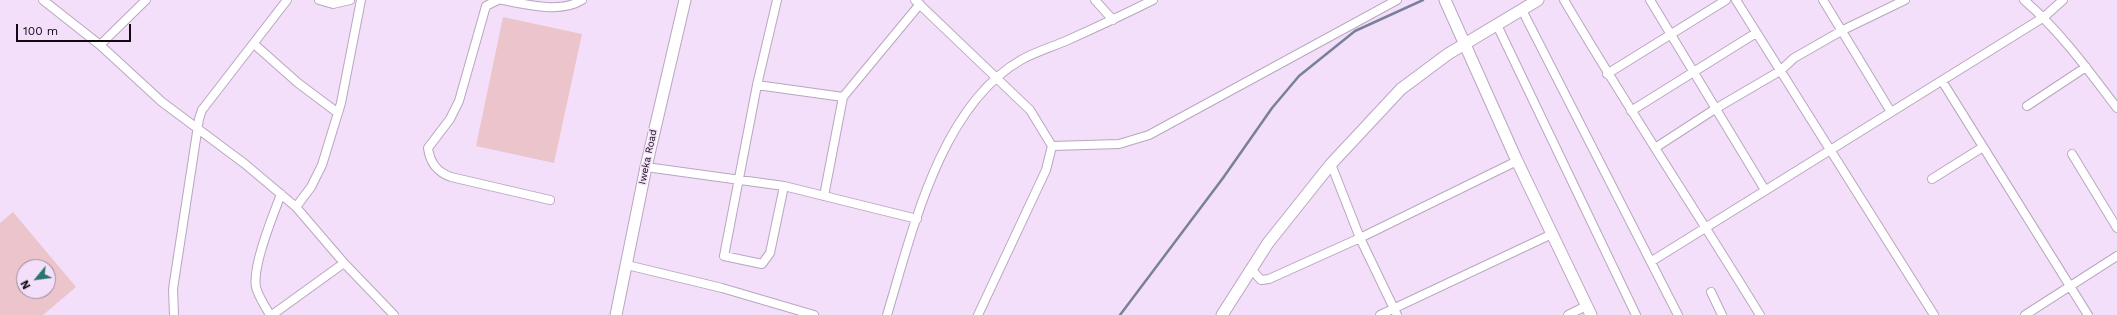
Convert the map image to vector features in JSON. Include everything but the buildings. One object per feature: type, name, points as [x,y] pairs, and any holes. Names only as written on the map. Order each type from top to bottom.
[{"type":"street","points":[[43,0],[100,45],[162,102],[198,128],[296,207],[344,263],[394,315]]},
{"type":"street","points":[[100,45],[146,0]]},
{"type":"street","points":[[174,315],[174,289],[202,110],[287,0]]},
{"type":"street","points":[[319,0],[334,4],[350,0]]},
{"type":"street","points":[[296,207],[311,187],[322,165],[338,113],[361,0]]},
{"type":"street","points":[[498,0],[486,6],[459,101],[450,119],[428,148],[430,159],[442,174],[550,200]]},
{"type":"street","points":[[502,0],[537,5],[566,6],[582,0]]},
{"type":"street","name":"Iweka Road","points":[[616,315],[646,167],[685,0]]},
{"type":"street","points":[[778,0],[757,84],[724,256],[762,264],[770,253],[784,186]]},
{"type":"street","points":[[1095,0],[1113,20]]},
{"type":"street","points":[[887,315],[926,189],[953,132],[974,102],[996,77],[1021,60],[1113,20],[1153,0]]},
{"type":"street","points":[[1052,146],[1119,144],[1149,135],[1397,0]]},
{"type":"street","points":[[1445,0],[1517,161],[1588,311],[1568,315]]},
{"type":"street","points":[[1222,315],[1268,243],[1331,164],[1401,89],[1465,44],[1538,0]]},
{"type":"street","points":[[1564,0],[1631,111],[1706,226],[1760,315]]},
{"type":"street","points":[[1650,0],[1765,190]]},
{"type":"street","points":[[1608,74],[1726,0]]},
{"type":"street","points":[[1736,0],[1934,315]]},
{"type":"street","points":[[1823,0],[1891,112]]},
{"type":"street","points":[[1655,148],[1715,108],[1780,71],[1794,58],[1842,30],[1905,0]]},
{"type":"street","points":[[2024,0],[2044,17],[2086,67],[2117,108]]},
{"type":"street","points":[[1652,261],[2044,17],[2063,0]]},
{"type":"street","points":[[824,196],[843,97],[918,2],[1030,110],[1052,146],[1046,170],[978,315]]},
{"type":"street","points":[[1522,10],[1652,261],[1678,315]]},
{"type":"street","points":[[1497,25],[1636,315]]},
{"type":"street","points":[[1631,111],[1756,33]]},
{"type":"street","points":[[254,44],[298,83],[338,113]]},
{"type":"street","points":[[2027,106],[2086,67]]},
{"type":"street","points":[[1942,81],[2088,315]]},
{"type":"street","points":[[757,84],[843,97]]},
{"type":"street","points":[[1932,179],[1983,147]]},
{"type":"street","points":[[2072,154],[2117,228]]},
{"type":"street","points":[[1252,270],[1261,280],[1269,279],[1360,238],[1517,161]]},
{"type":"street","points":[[1331,164],[1360,238],[1396,312]]},
{"type":"street","points":[[646,167],[784,186],[917,219]]},
{"type":"street","points":[[280,194],[261,253],[255,281],[256,289],[271,315],[344,263]]},
{"type":"street","points":[[1380,315],[1396,312],[1552,234]]},
{"type":"street","points":[[2025,315],[2117,256]]},
{"type":"street","points":[[627,265],[722,288],[814,315]]},
{"type":"street","points":[[1710,292],[1722,315]]},
{"type":"shaded area","points":[[503,17],[582,34],[554,163],[476,146]]},
{"type":"shaded area","points":[[13,212],[52,259],[16,259],[16,299],[56,299],[56,263],[76,287],[43,315],[0,315],[0,223]]},
{"type":"waterway","points":[[1120,315],[1223,178],[1272,108],[1299,76],[1355,31],[1423,0]]}]
